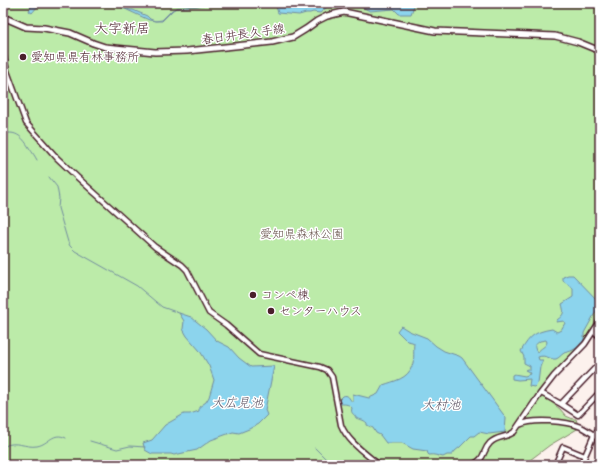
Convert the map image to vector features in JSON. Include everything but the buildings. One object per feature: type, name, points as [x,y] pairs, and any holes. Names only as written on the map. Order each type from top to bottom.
[{"type":"main road","name":"春日井長久手線","points":[[3,17],[26,27],[44,28],[70,33],[105,47],[156,52],[187,51],[272,42],[293,37],[327,16],[344,12],[435,30],[555,36],[578,42],[600,51]]},
{"type":"street","points":[[3,54],[7,71],[26,123],[57,158],[155,247],[182,264],[187,270],[209,313],[226,325],[259,354],[320,366],[327,370],[332,377],[341,425],[344,431],[349,439],[379,465]]},
{"type":"street","points":[[472,465],[480,460],[490,443],[496,438],[514,432],[540,393],[585,344],[600,321]]},
{"type":"street","points":[[594,331],[600,337]]},
{"type":"street","points":[[562,404],[600,363]]},
{"type":"street","points":[[540,393],[562,404],[578,415],[600,392]]},
{"type":"street","points":[[518,426],[527,422],[551,421],[580,427],[600,438]]},
{"type":"street","points":[[581,465],[594,435],[600,427]]},
{"type":"street","points":[[555,465],[563,447],[585,456]]},
{"type":"green space","name":"愛知県森林公園","points":[[3,3],[600,3],[600,320],[585,343],[540,393],[560,409],[566,416],[576,419],[579,428],[550,445],[526,463],[526,465],[3,465],[3,99],[6,103],[8,98],[3,88]]},
{"type":"water","points":[[24,3],[44,3],[43,5],[38,6],[32,13],[29,11],[31,6]]},
{"type":"water","points":[[112,3],[147,16],[154,21],[149,20]]},
{"type":"water","points":[[275,3],[340,3],[328,6],[320,13],[313,12],[299,15],[278,13]]},
{"type":"water","points":[[353,3],[415,3],[411,14],[399,14],[394,9],[370,11]]},
{"type":"water","points":[[176,8],[162,21],[156,21],[162,20]]},
{"type":"water","points":[[573,275],[600,304],[584,333],[584,340],[576,348],[564,353],[556,359],[543,356],[538,357],[539,360],[543,360],[540,367],[538,383],[534,387],[529,386],[530,379],[512,379],[512,375],[525,376],[530,374],[525,370],[530,369],[530,366],[524,363],[524,357],[521,351],[530,338],[537,333],[546,330],[552,329],[557,332],[561,330],[565,323],[564,321],[556,322],[563,313],[562,304],[573,297],[573,288],[563,281],[563,277]],"holes":[[[546,340],[547,342],[538,352],[536,351],[535,346],[540,341]]]},
{"type":"water","name":"大広見池","points":[[179,313],[191,317],[206,329],[217,341],[229,347],[239,358],[251,367],[274,366],[265,410],[267,415],[258,424],[249,429],[239,433],[233,432],[211,440],[197,450],[174,455],[152,454],[145,450],[143,443],[152,440],[165,425],[184,414],[199,411],[199,407],[206,402],[209,397],[214,380],[209,366],[200,351],[183,329],[184,321]]},
{"type":"water","name":"大村池","points":[[401,326],[427,338],[444,351],[462,358],[506,418],[505,432],[489,434],[479,432],[474,436],[471,436],[452,455],[443,457],[429,455],[427,451],[413,449],[402,443],[386,443],[373,428],[367,425],[366,422],[356,418],[352,413],[351,407],[347,404],[341,404],[339,400],[343,396],[347,396],[352,402],[353,394],[369,398],[378,394],[383,385],[400,379],[407,374],[412,366],[414,343],[407,341],[397,331]]},
{"type":"waterway","points":[[482,7],[488,3]]},
{"type":"waterway","points":[[541,4],[546,6]]},
{"type":"waterway","points":[[3,91],[6,95]]},
{"type":"waterway","points":[[3,134],[12,133],[19,136],[25,141],[37,160]]},
{"type":"waterway","points":[[49,177],[57,187],[59,198],[58,208],[70,246],[75,251],[137,286],[162,307],[179,313]]},
{"type":"waterway","points":[[5,446],[9,444],[37,446],[54,437],[62,436],[66,438]]},
{"type":"waterway","points":[[90,441],[117,449],[130,446],[145,447]]},
{"type":"waterway","points":[[315,448],[327,460],[335,465]]},
{"type":"place","name":"愛知県県有林事務所","points":[[23,57]]},
{"type":"place","name":"コンペ棟","points":[[253,295]]},
{"type":"place","name":"センターハウス","points":[[271,311]]},
{"type":"district","name":"大字新居","points":[[122,28]]}]
